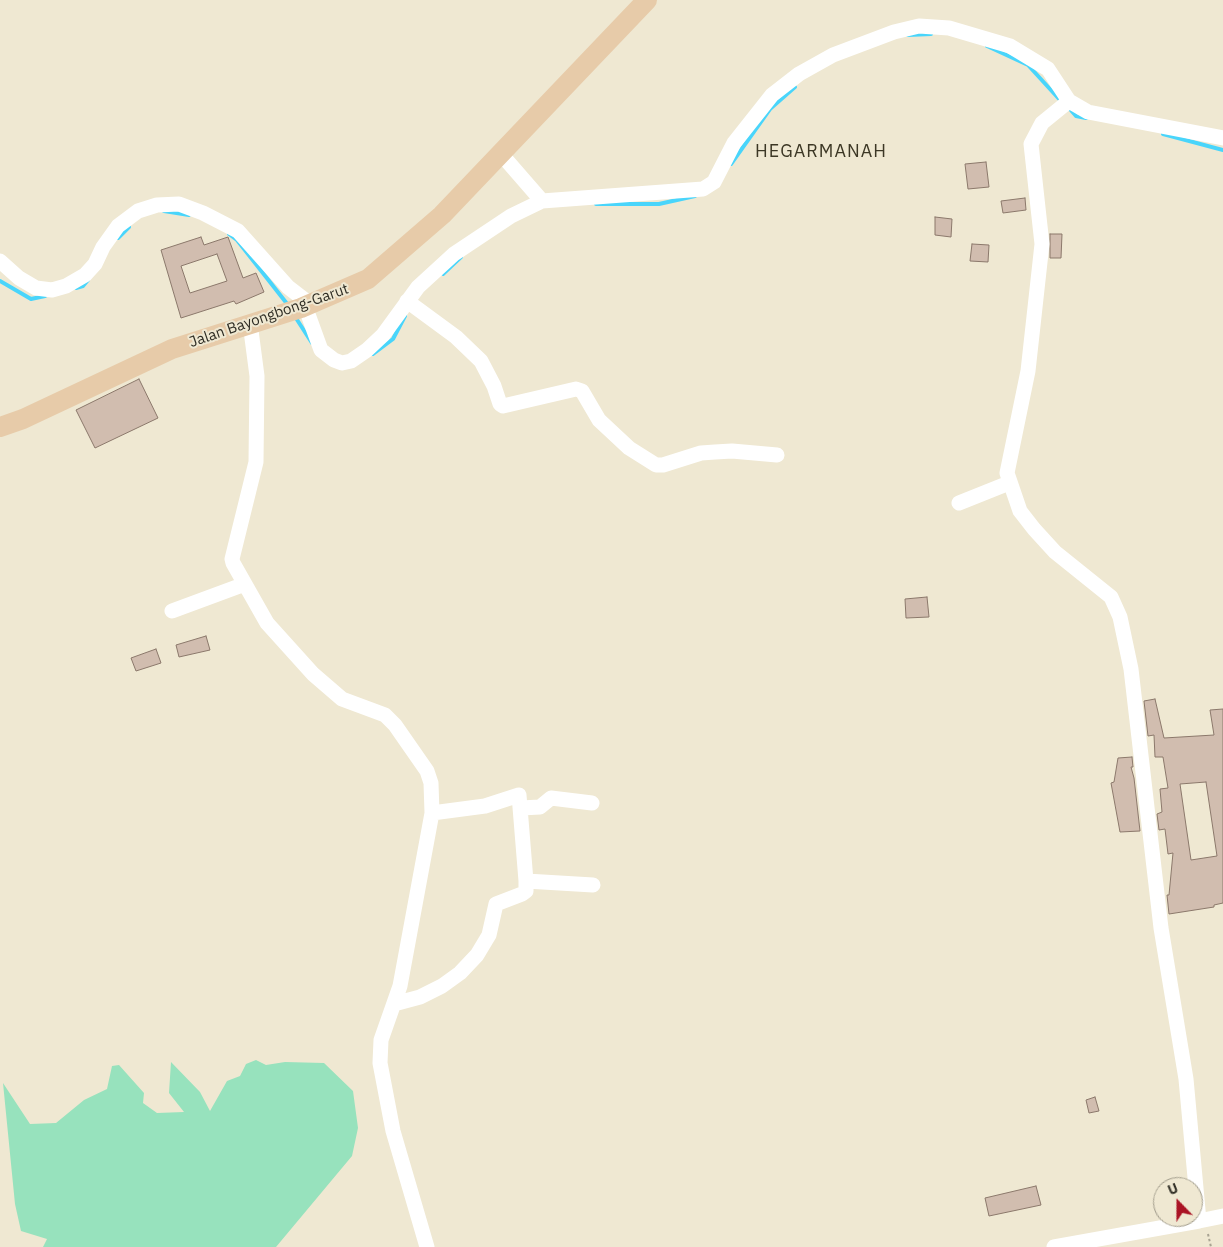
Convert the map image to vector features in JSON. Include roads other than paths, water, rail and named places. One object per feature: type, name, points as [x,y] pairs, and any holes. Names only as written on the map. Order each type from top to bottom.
[{"type":"main road","name":"Jalan Bayongbong-Garut","points":[[0,427],[23,419],[172,349],[306,306],[353,287],[373,275],[442,215],[502,155],[647,0]]},
{"type":"street","points":[[0,262],[31,286],[52,290],[66,286],[85,275],[95,264],[103,247],[118,226],[138,212],[157,205],[179,204],[203,212],[238,231],[306,306],[321,350],[334,360],[342,363],[358,356],[383,335],[413,304],[418,287],[454,254],[511,216],[542,201],[703,189],[710,186],[714,182],[734,143],[772,94],[799,74],[833,55],[894,32],[919,26],[948,28],[1010,46],[1048,69],[1068,101],[1088,112],[1223,138]]},
{"type":"street","points":[[1068,101],[1036,130],[1031,144],[1042,244],[1028,371],[1007,473],[1020,511],[1034,529],[1055,552],[1111,598],[1120,617],[1131,669],[1162,928],[1186,1078],[1195,1177]]},
{"type":"street","points":[[502,155],[542,201]]},
{"type":"street","points":[[413,304],[481,361],[494,386],[500,404],[504,406],[576,389],[582,391],[599,420],[629,448],[656,465],[663,465],[701,453],[732,451],[777,456]]},
{"type":"street","points":[[250,324],[257,376],[256,462],[232,559],[266,623],[313,674],[342,699],[384,715],[396,725],[426,771],[431,783],[432,813],[400,986],[381,1040],[380,1063],[393,1131],[427,1247]]},
{"type":"street","points":[[959,503],[1009,483]]},
{"type":"street","points":[[172,611],[245,584]]},
{"type":"street","points":[[394,1004],[420,997],[442,986],[460,973],[477,955],[489,935],[496,904],[522,894],[526,890],[520,797],[517,795],[485,806],[432,813]]},
{"type":"street","points":[[521,808],[540,807],[551,798],[592,803]]},
{"type":"street","points":[[526,881],[593,885]]},
{"type":"street","points":[[1203,1219],[1223,1216]]},
{"type":"street","points":[[1054,1247],[1161,1227]]},
{"type":"waterway","points":[[908,35],[931,34]]},
{"type":"waterway","points":[[987,46],[1028,65],[1060,100]]},
{"type":"waterway","points":[[731,164],[770,109],[795,87]]},
{"type":"waterway","points":[[1069,108],[1076,116],[1086,118]]},
{"type":"waterway","points":[[1163,134],[1223,150]]},
{"type":"waterway","points":[[596,204],[659,204],[695,196]]},
{"type":"waterway","points":[[164,211],[189,215]]},
{"type":"waterway","points":[[118,238],[129,227]]},
{"type":"waterway","points":[[229,234],[237,240],[288,305]]},
{"type":"waterway","points":[[443,274],[461,257]]},
{"type":"waterway","points":[[76,288],[83,286],[88,280]]},
{"type":"waterway","points":[[0,281],[31,299],[45,296]]},
{"type":"waterway","points":[[294,315],[312,343]]},
{"type":"waterway","points":[[373,354],[393,339],[405,316]]},
{"type":"district","name":"HEGARMANAH","points":[[821,152]]}]
